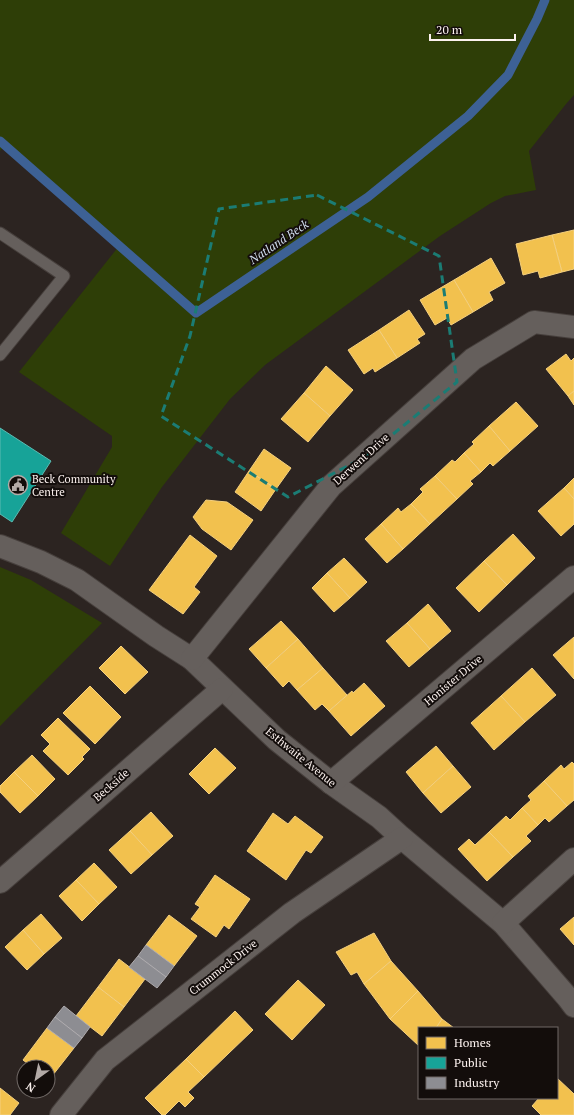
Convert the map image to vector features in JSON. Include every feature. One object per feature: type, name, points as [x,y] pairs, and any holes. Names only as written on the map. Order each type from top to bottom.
[{"type":"street","name":"Derwent Drive","points":[[192,659],[331,486],[473,359],[534,322],[574,327]]},
{"type":"street","name":"Esthwaite Avenue","points":[[0,546],[41,562],[77,580],[156,636],[192,659],[277,740],[331,783],[379,817],[503,924],[574,1006]]},
{"type":"street","name":"Honister Drive","points":[[331,783],[574,576]]},
{"type":"street","name":"Beckside","points":[[0,882],[222,689]]},
{"type":"street","name":"Crummock Drive","points":[[61,1115],[105,1060],[292,913],[402,838]]},
{"type":"street","points":[[503,924],[574,859]]},
{"type":"lane","points":[[0,233],[64,276],[0,355]]},
{"type":"highlighted area","points":[[317,195],[439,256],[457,382],[365,457],[288,497],[161,416],[190,336],[219,209]]},
{"type":"green space","points":[[0,0],[574,0],[574,95],[529,151],[536,190],[505,196],[491,203],[440,236],[265,365],[230,399],[162,487],[110,566],[61,533],[112,447],[112,436],[19,372],[119,246],[5,145],[0,151]]},
{"type":"green space","points":[[0,567],[31,580],[102,623],[0,726]]},
{"type":"building: Homes","points":[[574,230],[574,269],[562,272],[552,235]]},
{"type":"building: Homes","points":[[552,235],[562,272],[540,278],[538,271],[523,275],[516,244]]},
{"type":"building: Homes","points":[[491,258],[505,283],[489,292],[493,300],[473,312],[454,280]]},
{"type":"building: Homes","points":[[454,280],[473,312],[451,325],[447,318],[435,325],[420,300]]},
{"type":"building: Homes","points":[[409,310],[425,334],[417,339],[420,343],[397,358],[379,330]]},
{"type":"building: Homes","points":[[379,330],[397,358],[375,372],[373,368],[364,374],[348,350]]},
{"type":"building: Homes","points":[[566,354],[571,361],[574,358],[574,391],[568,396],[546,369]]},
{"type":"building: Homes","points":[[326,366],[353,390],[330,416],[304,393]]},
{"type":"building: Homes","points":[[574,391],[574,405],[568,396]]},
{"type":"building: Homes","points":[[304,393],[330,416],[308,442],[281,419]]},
{"type":"building: Homes","points":[[516,402],[538,426],[510,451],[489,426]]},
{"type":"building: Homes","points":[[489,426],[510,451],[493,466],[490,463],[481,472],[464,453],[474,444],[472,442]]},
{"type":"building: Homes","points":[[264,449],[291,468],[276,489],[249,471]]},
{"type":"building: Homes","points":[[464,453],[481,472],[470,481],[473,484],[457,499],[435,476],[452,460],[455,462]]},
{"type":"building: Homes","points":[[249,471],[276,489],[261,511],[235,492]]},
{"type":"building: Homes","points":[[435,476],[457,499],[430,524],[411,504],[423,492],[420,489]]},
{"type":"building: Homes","points":[[574,478],[574,499],[564,488]]},
{"type":"building: Homes","points":[[564,488],[574,499],[574,524],[561,536],[538,511]]},
{"type":"building: Homes","points":[[206,500],[227,502],[253,520],[231,550],[202,529],[193,517]]},
{"type":"building: Homes","points":[[411,504],[430,524],[403,549],[381,524],[398,508],[401,512]]},
{"type":"building: Homes","points":[[381,524],[403,549],[387,563],[365,539]]},
{"type":"building: Homes","points":[[513,534],[535,558],[507,585],[484,561]]},
{"type":"building: Homes","points":[[190,535],[217,556],[194,587],[200,592],[183,614],[149,590]]},
{"type":"building: Homes","points":[[344,558],[367,582],[350,598],[327,573]]},
{"type":"building: Homes","points":[[484,561],[507,585],[479,612],[456,588]]},
{"type":"building: Homes","points":[[327,573],[350,598],[334,612],[312,588]]},
{"type":"building: Homes","points":[[428,604],[451,631],[430,649],[407,623]]},
{"type":"building: Homes","points":[[281,621],[298,639],[266,668],[249,649]]},
{"type":"building: Homes","points":[[407,623],[430,649],[409,667],[386,641]]},
{"type":"building: Homes","points":[[574,637],[574,679],[553,655]]},
{"type":"building: Homes","points":[[298,639],[323,668],[297,690],[289,681],[283,687],[266,668]]},
{"type":"building: Homes","points":[[121,646],[148,672],[125,694],[99,668]]},
{"type":"building: Homes","points":[[323,668],[347,695],[329,711],[322,704],[315,710],[297,690]]},
{"type":"building: Homes","points":[[532,668],[556,695],[525,722],[501,696]]},
{"type":"building: Homes","points":[[364,683],[385,706],[351,736],[329,711],[352,691],[353,693]]},
{"type":"building: Homes","points":[[90,686],[121,717],[95,744],[63,713]]},
{"type":"building: Homes","points":[[501,696],[525,722],[494,750],[471,723]]},
{"type":"building: Homes","points":[[58,718],[90,749],[82,757],[84,759],[68,775],[43,751],[50,744],[41,735]]},
{"type":"building: Homes","points":[[436,746],[453,766],[423,793],[406,772]]},
{"type":"building: Homes","points":[[215,748],[236,768],[209,794],[189,774]]},
{"type":"building: Homes","points":[[32,755],[55,779],[38,796],[14,772]]},
{"type":"building: Homes","points":[[572,762],[574,764],[574,800],[567,806],[544,781],[561,765],[564,769]]},
{"type":"building: Homes","points":[[453,766],[471,787],[441,813],[423,793]]},
{"type":"building: Homes","points":[[14,772],[38,796],[20,813],[0,792],[0,786]]},
{"type":"building: Homes","points":[[544,781],[567,806],[549,822],[545,818],[538,825],[522,808],[531,800],[528,796]]},
{"type":"building: Homes","points":[[522,808],[538,825],[526,836],[531,841],[513,857],[489,832],[506,816],[510,820]]},
{"type":"building: Homes","points":[[151,812],[173,836],[152,855],[130,831]]},
{"type":"building: Homes","points":[[273,813],[288,824],[295,816],[323,837],[311,853],[306,850],[286,880],[247,851]]},
{"type":"building: Homes","points":[[130,831],[152,855],[131,874],[109,850]]},
{"type":"building: Homes","points":[[489,832],[513,857],[487,881],[458,849],[469,839],[475,845]]},
{"type":"building: Homes","points":[[94,863],[117,887],[99,904],[76,880]]},
{"type":"building: Homes","points":[[215,875],[250,899],[229,929],[224,925],[216,937],[191,919],[200,907],[195,904]]},
{"type":"building: Homes","points":[[76,880],[99,904],[82,921],[59,896]]},
{"type":"building: Homes","points":[[41,914],[62,938],[44,954],[23,930]]},
{"type":"building: Homes","points":[[169,915],[197,936],[174,966],[146,945]]},
{"type":"building: Homes","points":[[574,917],[574,945],[560,929]]},
{"type":"building: Homes","points":[[23,930],[44,954],[27,970],[5,947]]},
{"type":"building: Homes","points":[[374,933],[391,961],[364,984],[357,972],[351,975],[336,952]]},
{"type":"building: Homes","points":[[119,959],[145,979],[124,1007],[98,987]]},
{"type":"building: Homes","points":[[391,961],[418,991],[390,1019],[364,984]]},
{"type":"building: Homes","points":[[298,980],[325,1005],[292,1040],[265,1014]]},
{"type":"building: Homes","points":[[98,987],[124,1007],[102,1036],[76,1016]]},
{"type":"building: Homes","points":[[418,991],[442,1019],[437,1027],[418,1027],[418,1045],[390,1019]]},
{"type":"building: Homes","points":[[235,1011],[253,1030],[204,1077],[186,1059]]},
{"type":"building: Homes","points":[[442,1019],[453,1027],[437,1027]]},
{"type":"building: Homes","points":[[47,1028],[74,1048],[56,1071],[56,1059],[24,1059]]},
{"type":"building: Homes","points":[[186,1059],[204,1077],[188,1092],[194,1098],[185,1107],[179,1101],[165,1115],[162,1115],[145,1098]]},
{"type":"building: Homes","points":[[558,1079],[574,1094],[574,1115],[541,1115],[532,1106],[538,1099],[558,1099]]},
{"type":"building: Homes","points":[[0,1088],[19,1103],[10,1115],[0,1115]]},
{"type":"building: Public","name":"Beck Community Centre","points":[[0,428],[51,461],[12,522],[0,514]]},
{"type":"building: Industry","points":[[146,945],[174,966],[166,977],[138,956]]},
{"type":"building: Industry","points":[[138,956],[166,977],[157,988],[129,967]]},
{"type":"building: Industry","points":[[64,1006],[90,1027],[82,1038],[55,1017]]},
{"type":"building: Industry","points":[[55,1017],[82,1038],[74,1048],[47,1028]]},
{"type":"waterway","name":"Natland Beck","points":[[0,141],[196,313],[368,197],[468,116],[508,75],[537,19],[545,0]]},
{"type":"place","name":"Beck Community Centre","points":[[18,485]]}]
